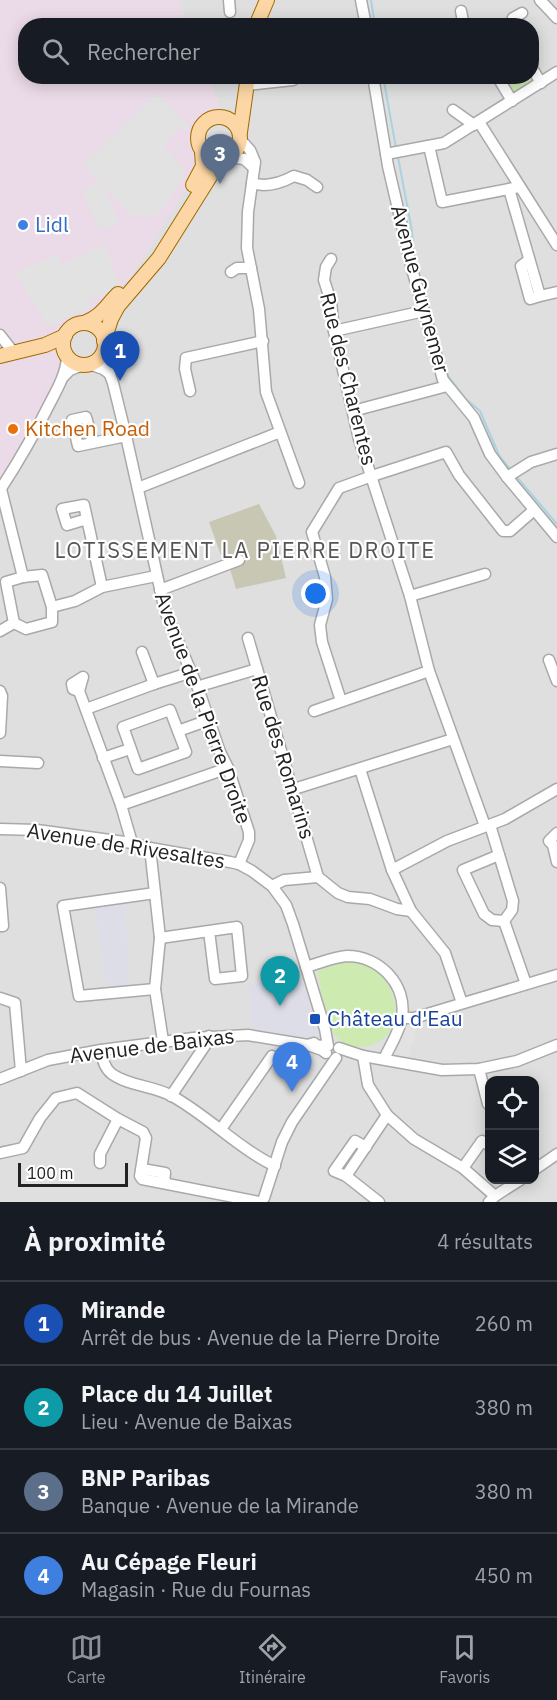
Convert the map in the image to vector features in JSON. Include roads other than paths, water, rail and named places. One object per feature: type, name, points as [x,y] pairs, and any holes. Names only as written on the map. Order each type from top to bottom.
[{"type":"main road","points":[[250,18],[257,0]]},
{"type":"main road","points":[[259,18],[267,0]]},
{"type":"main road","points":[[222,117],[234,106],[242,84]]},
{"type":"main road","points":[[45,345],[54,346],[72,361],[86,365],[100,357],[111,319],[118,306],[159,258],[213,169],[224,158],[236,151],[240,136],[244,84]]},
{"type":"main road","points":[[7,355],[45,345],[64,336],[72,327],[94,320],[100,315],[145,265],[200,173],[204,158],[198,139],[201,128],[207,121],[222,117],[235,123],[240,136]]},
{"type":"main road","points":[[202,151],[213,158],[224,158]]},
{"type":"main road","points":[[84,323],[97,328],[102,334],[104,346]]},
{"type":"main road","points":[[64,336],[63,346],[66,354]]},
{"type":"street","points":[[229,0],[230,12]]},
{"type":"street","points":[[361,0],[364,18]]},
{"type":"street","points":[[540,0],[557,18]]},
{"type":"street","points":[[462,10],[463,18]]},
{"type":"street","points":[[513,18],[522,13]]},
{"type":"street","points":[[393,153],[444,143],[557,72]]},
{"type":"street","name":"Avenue Guynemer","points":[[375,84],[393,153],[412,269],[443,380],[474,418],[490,454],[511,474],[534,510],[557,537]]},
{"type":"street","points":[[502,84],[512,101]]},
{"type":"street","points":[[453,110],[477,123],[514,188],[557,245]]},
{"type":"street","points":[[240,136],[254,156],[247,248],[259,309],[266,392],[299,483]]},
{"type":"street","points":[[429,146],[442,202],[514,188]]},
{"type":"street","points":[[224,158],[244,159],[254,168]]},
{"type":"street","points":[[252,183],[260,186],[281,183],[294,176],[307,180],[317,188]]},
{"type":"street","points":[[514,188],[529,260],[540,296],[557,292]]},
{"type":"street","name":"Rue des Charentes","points":[[332,260],[326,267],[324,280],[331,302],[334,331],[359,439],[410,596],[429,671],[488,826],[513,901],[512,910],[504,921]]},
{"type":"street","points":[[231,272],[237,268],[251,268]]},
{"type":"street","points":[[334,331],[424,311]]},
{"type":"street","points":[[0,335],[7,355]]},
{"type":"street","points":[[190,391],[184,369],[186,358],[262,341]]},
{"type":"street","name":"Avenue de la Pierre Droite","points":[[104,346],[105,361],[111,374],[126,436],[165,611],[192,672],[249,832],[249,840],[238,864]]},
{"type":"street","points":[[23,577],[1,489],[63,378],[67,365],[66,354]]},
{"type":"street","points":[[63,378],[70,370],[86,365],[103,369],[111,374]]},
{"type":"street","points":[[353,411],[447,386]]},
{"type":"street","points":[[138,488],[280,432]]},
{"type":"street","points":[[93,442],[126,436]]},
{"type":"street","points":[[341,701],[322,642],[320,625],[327,599],[325,577],[312,532],[339,488],[446,452],[459,475],[503,531],[510,531],[534,510]]},
{"type":"street","points":[[511,474],[531,462],[557,454]]},
{"type":"street","points":[[87,519],[102,587]]},
{"type":"street","points":[[160,590],[239,560]]},
{"type":"street","points":[[410,596],[485,574]]},
{"type":"street","points":[[42,575],[52,607],[52,622],[26,629],[14,623],[6,582],[42,575]]},
{"type":"street","points":[[52,607],[75,601],[102,587],[156,576]]},
{"type":"street","points":[[0,631],[14,623]]},
{"type":"street","name":"Rue des Romarins","points":[[248,638],[318,877]]},
{"type":"street","points":[[142,652],[154,684]]},
{"type":"street","points":[[549,660],[557,681]]},
{"type":"street","points":[[198,688],[257,669]]},
{"type":"street","points":[[314,711],[429,671]]},
{"type":"street","points":[[86,709],[192,672]]},
{"type":"street","points":[[0,691],[2,696],[0,733]]},
{"type":"street","points":[[80,691],[121,805],[132,843]]},
{"type":"street","points":[[170,711],[178,731],[186,752],[138,769],[123,727],[170,711]]},
{"type":"street","points":[[178,731],[209,720]]},
{"type":"street","points":[[294,789],[453,739]]},
{"type":"street","points":[[103,758],[130,749]]},
{"type":"street","points":[[0,761],[38,763]]},
{"type":"street","points":[[121,805],[228,768]]},
{"type":"street","points":[[360,769],[392,870],[411,911],[445,953],[462,1003]]},
{"type":"street","points":[[392,870],[447,841],[506,819],[557,789]]},
{"type":"street","name":"Avenue de Rivesaltes","points":[[0,829],[37,830],[132,843],[238,864],[262,877],[272,886],[286,905],[333,1052],[324,1076],[292,1122],[282,1142],[274,1167]]},
{"type":"street","points":[[553,837],[557,862]]},
{"type":"street","points":[[150,848],[160,938],[155,989],[163,1041]]},
{"type":"street","points":[[498,855],[463,870],[484,914],[492,920],[504,921],[526,984]]},
{"type":"street","points":[[272,886],[284,880],[318,877],[338,893],[348,897],[370,899],[397,909],[411,911]]},
{"type":"street","points":[[0,888],[3,926],[0,926]]},
{"type":"street","points":[[155,893],[63,906],[79,996],[155,989]]},
{"type":"street","points":[[160,938],[209,931],[237,927],[242,976],[215,979],[209,931]]},
{"type":"street","points":[[306,967],[346,956],[373,962],[387,971],[394,980],[403,1007],[400,1027],[384,1059]]},
{"type":"street","points":[[402,1018],[412,1019],[557,975]]},
{"type":"street","points":[[0,998],[15,1003],[21,1071]]},
{"type":"street","points":[[308,1046],[319,1040],[324,1026]]},
{"type":"street","name":"Avenue de Baixas","points":[[0,1079],[48,1060],[101,1050],[209,1036],[248,1035],[333,1052]]},
{"type":"street","points":[[171,1096],[209,1036]]},
{"type":"street","points":[[193,1038],[199,1055]]},
{"type":"street","points":[[221,1129],[272,1056],[276,1039]]},
{"type":"street","points":[[333,1052],[442,1070],[479,1070],[517,1061],[557,1045]]},
{"type":"street","points":[[0,1153],[23,1148],[40,1118],[56,1098],[77,1093],[143,1132],[146,1138],[142,1179],[210,1197],[266,1201],[274,1167],[171,1096],[114,1075],[104,1065],[101,1050]]},
{"type":"street","points":[[363,1056],[368,1085],[387,1115],[414,1139],[463,1168],[492,1199],[513,1184]]},
{"type":"street","points":[[479,1070],[485,1093]]},
{"type":"street","points":[[379,1202],[346,1176],[387,1115]]},
{"type":"street","points":[[100,1163],[100,1154],[118,1119]]},
{"type":"street","points":[[463,1168],[482,1141],[485,1143]]},
{"type":"street","points":[[539,1167],[557,1154]]},
{"type":"waterway","points":[[371,0],[374,18]]},
{"type":"waterway","points":[[384,84],[396,148]]},
{"type":"waterway","points":[[398,157],[412,231],[414,257],[448,376],[466,399],[480,411],[499,455],[510,469]]},
{"type":"waterway","points":[[516,476],[557,524]]},
{"type":"place","name":"BNP Paribas","points":[[220,184]]},
{"type":"place","name":"Lidl","points":[[23,225]]},
{"type":"place","name":"Mirande","points":[[120,381]]},
{"type":"place","name":"Kitchen Road","points":[[13,429]]},
{"type":"place","name":"Place du 14 Juillet","points":[[280,1006]]},
{"type":"place","name":"Château d'Eau","points":[[315,1019]]},
{"type":"place","name":"Au Cépage Fleuri","points":[[292,1092]]},
{"type":"district","name":"LOTISSEMENT LA PIERRE DROITE","points":[[245,550]]}]
